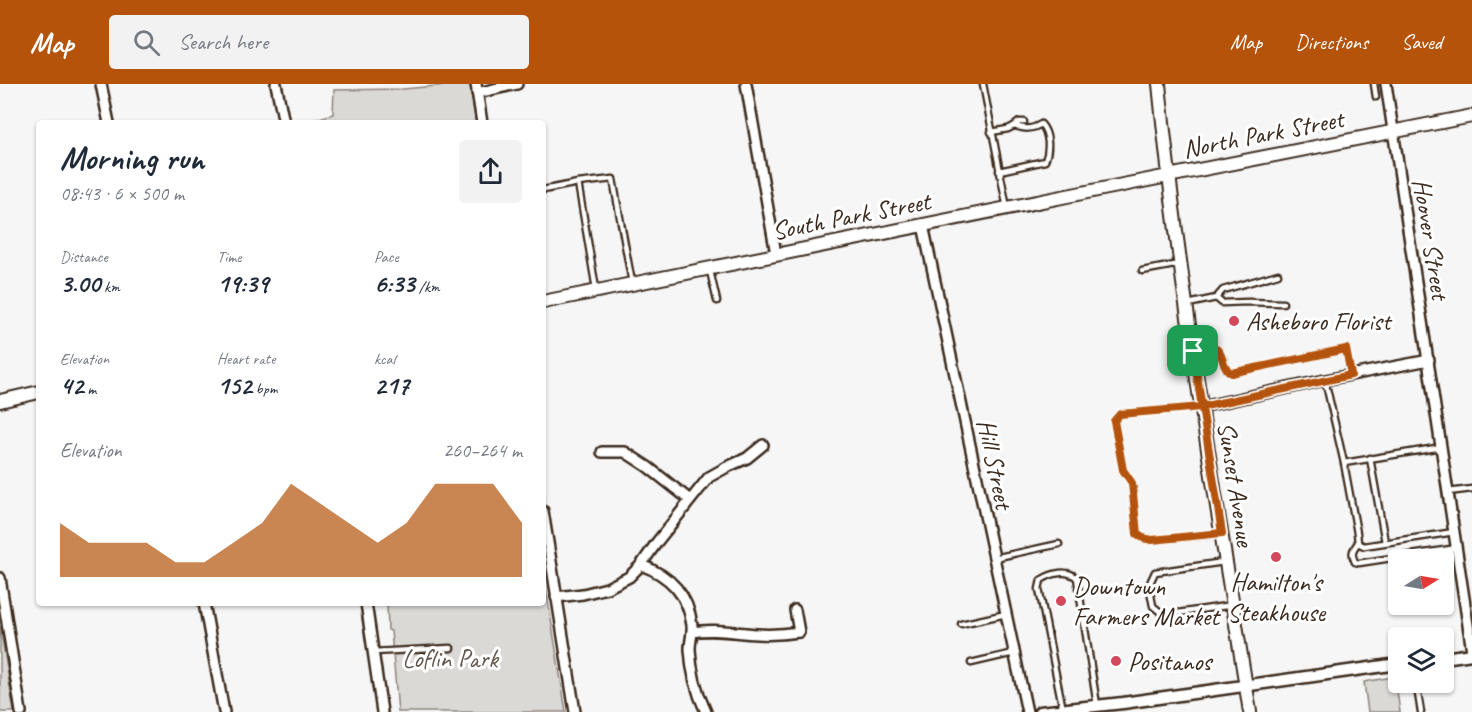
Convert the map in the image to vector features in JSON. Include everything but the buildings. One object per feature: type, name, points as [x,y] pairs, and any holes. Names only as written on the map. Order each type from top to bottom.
[{"type":"main road","name":"Sunset Avenue","points":[[1159,84],[1180,264],[1250,712]]},
{"type":"main road","name":"North Park Street","points":[[1168,176],[1472,116]]},
{"type":"main road","name":"South Park Street","points":[[546,301],[1168,176]]},
{"type":"main road","points":[[0,401],[36,393]]},
{"type":"street","points":[[101,84],[108,120]]},
{"type":"street","points":[[276,84],[283,120]]},
{"type":"street","points":[[481,120],[476,88],[517,84]]},
{"type":"street","points":[[746,84],[776,254]]},
{"type":"street","name":"Hoover Street","points":[[1386,84],[1472,652]]},
{"type":"street","name":"Hill Street","points":[[923,225],[1027,712]]},
{"type":"street","points":[[1201,407],[1429,360]]},
{"type":"street","points":[[556,597],[607,588],[629,577],[709,477],[747,458],[763,445]]},
{"type":"street","points":[[602,452],[624,452],[648,467],[690,500]]},
{"type":"street","points":[[546,532],[574,712]]},
{"type":"street","points":[[640,565],[660,573],[680,591],[688,607],[692,632],[690,646],[692,670],[697,692],[706,712]]},
{"type":"street","points":[[0,578],[21,712]]},
{"type":"street","points":[[205,606],[224,712]]},
{"type":"street","points":[[366,606],[381,712]]},
{"type":"street","points":[[692,632],[707,630],[754,634],[799,632],[795,610]]},
{"type":"street","points":[[1454,656],[1472,652]]},
{"type":"street","points":[[1040,712],[1081,710],[1388,665]]},
{"type":"lane","points":[[983,84],[1007,208]]},
{"type":"lane","points":[[1374,84],[1376,97]]},
{"type":"lane","points":[[999,171],[1045,161],[1047,157],[1045,128],[1033,120]]},
{"type":"lane","points":[[991,132],[1008,129],[1024,122]]},
{"type":"lane","points":[[1014,126],[1026,129],[1035,128],[1041,124]]},
{"type":"lane","points":[[546,189],[613,179],[633,284]]},
{"type":"lane","points":[[578,183],[597,291]]},
{"type":"lane","points":[[1142,271],[1180,264]]},
{"type":"lane","points":[[710,268],[717,302]]},
{"type":"lane","points":[[1186,304],[1216,298],[1222,290],[1278,274]]},
{"type":"lane","points":[[1216,298],[1222,303],[1283,303]]},
{"type":"lane","points":[[1193,351],[1213,348],[1220,352],[1227,370],[1231,373],[1346,349],[1351,375]]},
{"type":"lane","points":[[1325,380],[1357,534],[1358,543],[1353,549],[1352,556],[1355,562],[1457,548]]},
{"type":"lane","points":[[1201,407],[1120,414],[1114,421],[1120,458],[1123,470],[1132,483],[1137,534],[1152,540],[1222,533]]},
{"type":"lane","points":[[1344,463],[1442,447]]},
{"type":"lane","points":[[1370,458],[1385,542]]},
{"type":"lane","points":[[1448,492],[1472,489]]},
{"type":"lane","points":[[1358,543],[1364,546],[1454,532]]},
{"type":"lane","points":[[994,558],[1059,544]]},
{"type":"lane","points":[[1226,562],[1155,572],[1149,585],[1153,606],[1164,615],[1233,605]]},
{"type":"lane","points":[[1063,710],[1039,589],[1041,580],[1057,574],[1074,574],[1077,578],[1097,706]]},
{"type":"lane","points":[[961,624],[1006,614]]},
{"type":"lane","points":[[373,652],[451,648]]},
{"type":"lane","points":[[971,663],[1014,653]]},
{"type":"lane","points":[[1418,693],[1421,712]]},
{"type":"green space","points":[[470,84],[476,120],[313,120],[333,114],[334,90],[403,89]]},
{"type":"green space","name":"Loflin Park","points":[[546,589],[566,712],[398,712],[391,631],[388,630],[387,606],[546,606]]},
{"type":"green space","points":[[0,626],[14,712],[0,712]]},
{"type":"green space","points":[[1388,678],[1388,693],[1397,693],[1400,712],[1368,712],[1364,682]]},
{"type":"place","name":"Asheboro Florist","points":[[1234,321]]},
{"type":"place","name":"Hamilton's Steakhouse","points":[[1276,557]]},
{"type":"place","name":"Downtown Farmers Market","points":[[1061,601]]},
{"type":"place","name":"Positanos","points":[[1116,661]]},
{"type":"route","points":[[1193,351],[1201,407],[1222,533],[1152,540],[1143,538],[1137,534],[1132,483],[1123,470],[1120,458],[1114,421],[1120,414],[1201,407],[1351,375],[1346,349],[1231,373],[1227,370],[1220,352],[1213,348],[1193,351]]}]
